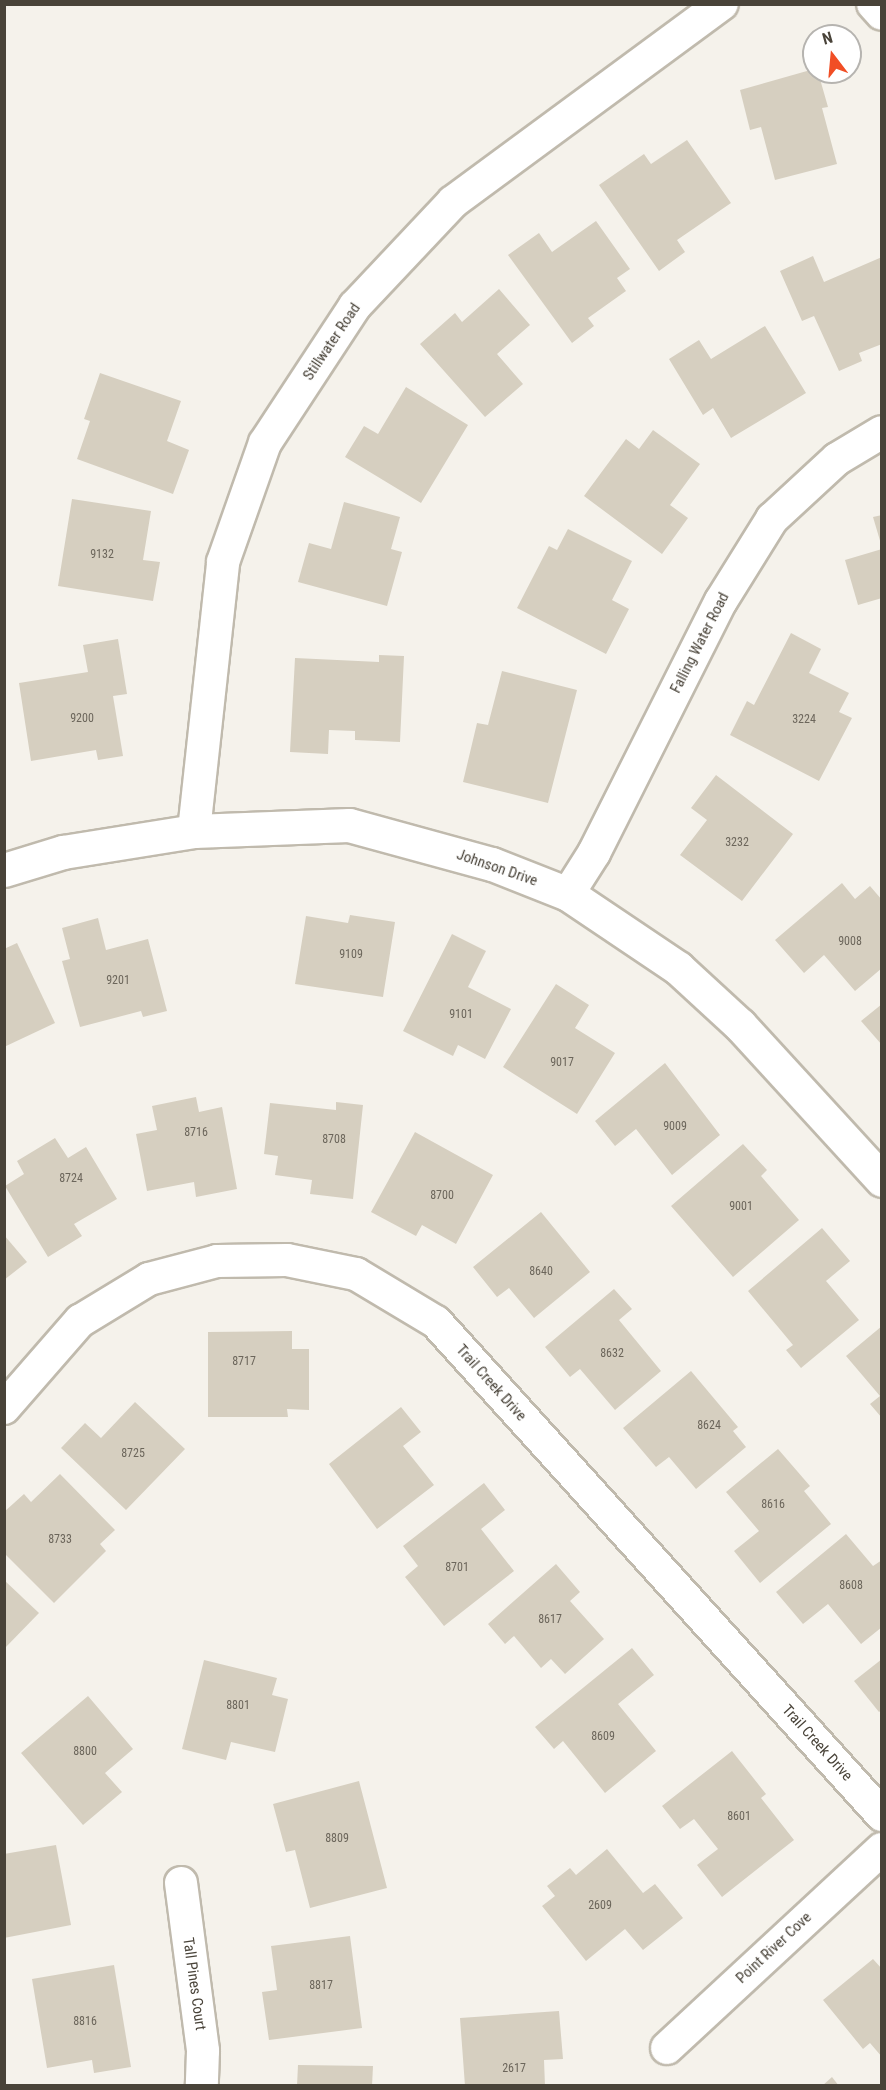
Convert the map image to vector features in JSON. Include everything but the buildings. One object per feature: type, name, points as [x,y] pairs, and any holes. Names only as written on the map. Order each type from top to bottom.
[{"type":"street","name":"Stillwater Road","points":[[194,831],[223,562],[265,443],[355,306],[453,202],[723,4]]},
{"type":"street","points":[[873,4],[882,14]]},
{"type":"street","name":"Falling Water Road","points":[[568,894],[594,853],[721,601],[772,519],[837,459],[882,432]]},
{"type":"street","name":"Johnson Drive","points":[[4,870],[63,852],[194,831],[349,825],[492,864],[568,894],[686,975],[740,1025],[882,1180]]},
{"type":"street","name":"Trail Creek Drive","points":[[4,1408],[80,1321],[149,1279],[217,1261],[287,1260],[356,1274],[436,1322],[882,1815]]},
{"type":"street","name":"Point River Cove","points":[[667,2048],[882,1849]]},
{"type":"street","name":"Tall Pines Court","points":[[181,1883],[203,2051],[202,2085]]}]
